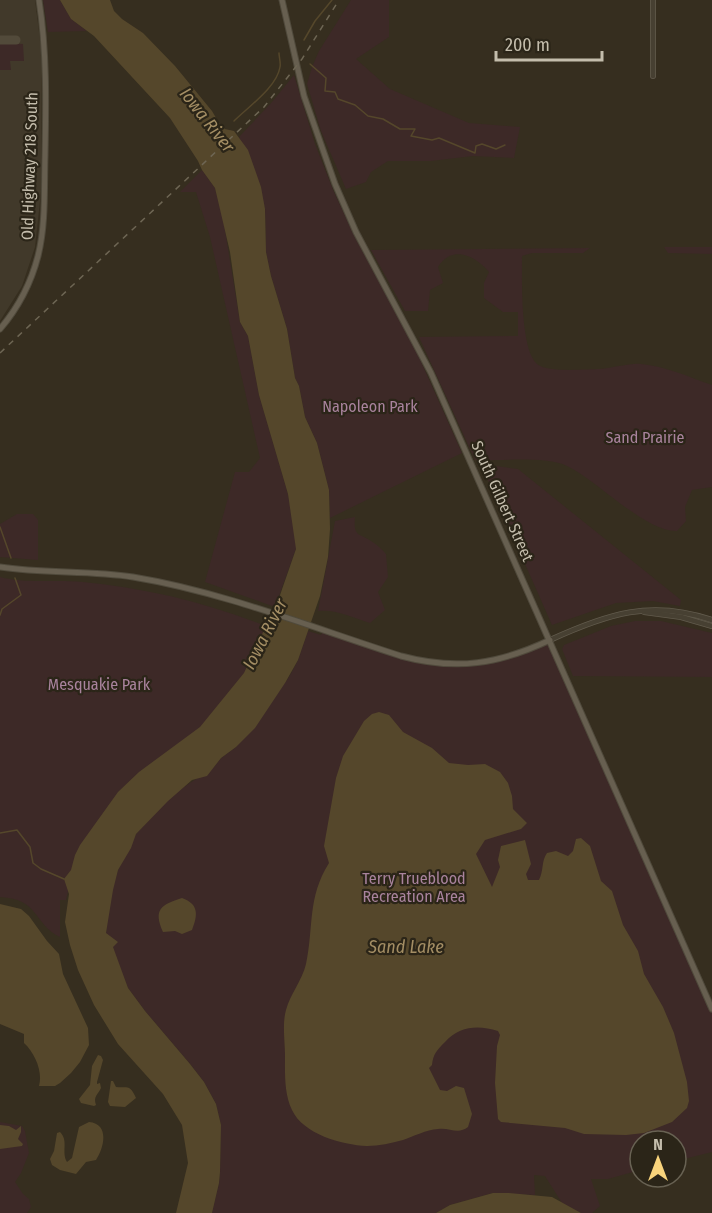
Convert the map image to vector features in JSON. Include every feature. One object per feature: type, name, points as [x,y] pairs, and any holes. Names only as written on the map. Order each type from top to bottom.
[{"type":"main road","name":"Old Highway 218 South","points":[[0,329],[11,315],[27,286],[37,259],[42,236],[45,66],[39,0]]},
{"type":"main road","name":"South Gilbert Street","points":[[282,0],[304,96],[335,183],[356,232],[431,373],[712,1009]]},
{"type":"main road","points":[[0,567],[132,577],[190,590],[415,660],[454,665],[480,663],[506,658],[550,640]]},
{"type":"street","points":[[653,0],[653,76]]},
{"type":"street","points":[[550,640],[605,617],[653,609],[682,611],[712,620]]},
{"type":"street","points":[[642,612],[681,617],[712,626]]},
{"type":"shaded area","points":[[0,0],[35,0],[42,55],[41,192],[35,247],[22,286],[0,321]]},
{"type":"green space","points":[[43,0],[60,0],[71,19],[87,31],[48,32]]},
{"type":"green space","points":[[351,0],[389,0],[389,37],[356,59],[390,89],[469,123],[520,127],[514,158],[473,156],[431,161],[388,161],[371,172],[366,182],[346,189],[321,131],[307,84],[319,51]]},
{"type":"green space","points":[[0,43],[23,44],[24,61],[10,61],[11,70],[0,70]]},
{"type":"green space","name":"Napoleon Park","points":[[294,75],[315,144],[334,192],[357,241],[414,346],[462,453],[330,518],[329,490],[317,443],[305,417],[299,386],[295,378],[287,329],[271,276],[266,252],[265,209],[239,137]]},
{"type":"green space","points":[[202,170],[215,188],[223,218],[240,322],[248,336],[259,395],[288,494],[296,538],[296,549],[275,607],[205,582],[235,472],[249,472],[260,458],[210,237],[196,192],[180,192]]},
{"type":"green space","points":[[664,247],[712,247],[712,254],[668,253]]},
{"type":"green space","name":"Sand Prairie","points":[[590,248],[583,253],[532,253],[522,256],[522,296],[527,344],[537,364],[549,369],[600,369],[641,364],[668,369],[712,385],[712,487],[692,490],[685,507],[686,521],[677,531],[664,529],[636,515],[567,466],[535,460],[475,460],[419,337],[518,336],[518,312],[503,312],[484,298],[484,283],[489,272],[471,257],[457,254],[444,260],[438,267],[443,283],[430,290],[428,311],[405,311],[371,250]]},
{"type":"green space","points":[[496,466],[518,469],[681,600],[680,606],[653,601],[616,603],[552,625],[483,469]]},
{"type":"green space","points":[[17,514],[33,514],[38,520],[38,560],[0,557],[0,524]]},
{"type":"green space","points":[[355,517],[356,532],[376,544],[386,554],[388,577],[378,592],[385,610],[370,623],[338,613],[318,611],[335,521]]},
{"type":"green space","name":"Mesquakie Park","points":[[0,577],[20,580],[73,581],[131,588],[202,604],[271,628],[247,675],[72,875],[66,900],[60,900],[60,937],[51,932],[22,902],[0,897]]},
{"type":"green space","points":[[635,621],[661,621],[712,633],[712,677],[573,676],[562,649],[564,645],[611,626]]},
{"type":"green space","name":"Terry Trueblood Recreation Area","points":[[308,631],[321,635],[323,631],[415,660],[480,663],[550,640],[712,1010],[712,1152],[688,1158],[688,1129],[628,1129],[628,1173],[608,1179],[591,1179],[600,1206],[592,1213],[581,1213],[562,1203],[545,1176],[534,1175],[535,1195],[493,1193],[450,1205],[436,1213],[212,1213],[220,1172],[221,1125],[216,1104],[204,1082],[128,988],[106,933],[109,899],[118,870],[136,834],[170,796],[213,768],[221,758],[236,747],[289,677],[298,660]]},
{"type":"green space","points":[[0,1122],[22,1126],[25,1131],[29,1153],[15,1182],[29,1199],[31,1207],[27,1213],[0,1213]]},
{"type":"water","name":"Iowa River","points":[[60,0],[110,0],[114,11],[143,33],[175,66],[219,123],[225,129],[234,131],[248,150],[261,187],[265,209],[266,252],[287,329],[295,378],[299,386],[305,417],[317,443],[329,490],[328,557],[320,596],[298,660],[255,728],[221,758],[207,776],[192,780],[136,834],[118,870],[106,933],[118,942],[113,947],[128,988],[204,1082],[216,1104],[221,1125],[220,1172],[212,1213],[176,1213],[188,1163],[182,1125],[163,1094],[118,1044],[94,1005],[78,970],[70,945],[65,922],[69,894],[64,879],[71,870],[80,845],[118,792],[139,772],[200,727],[244,673],[279,598],[296,549],[288,494],[259,395],[248,336],[240,322],[230,252],[215,188],[170,118],[94,36],[71,19]]},
{"type":"water","name":"Sand Lake","points":[[379,712],[389,715],[403,732],[432,748],[449,763],[485,764],[500,772],[508,783],[513,809],[527,823],[521,829],[485,840],[476,854],[492,887],[500,867],[498,860],[501,846],[525,840],[531,864],[526,874],[528,880],[539,880],[547,853],[556,851],[568,856],[573,851],[576,839],[581,838],[590,846],[601,881],[612,891],[623,925],[638,951],[644,974],[663,1007],[674,1033],[687,1082],[689,1101],[687,1108],[672,1122],[654,1129],[628,1129],[628,1135],[626,1135],[584,1134],[565,1128],[501,1122],[498,1119],[495,1083],[497,1046],[500,1035],[498,1031],[483,1028],[470,1028],[451,1037],[436,1052],[429,1068],[440,1090],[447,1091],[456,1086],[464,1088],[472,1114],[468,1127],[464,1129],[434,1130],[403,1140],[367,1146],[324,1137],[305,1126],[297,1118],[289,1104],[286,1090],[285,1015],[306,964],[314,901],[317,888],[329,863],[324,846],[336,778],[343,756],[364,721],[372,714]]},
{"type":"water","points":[[182,898],[192,903],[196,911],[192,930],[182,934],[175,931],[163,932],[159,918],[161,909]]},
{"type":"water","points":[[0,904],[21,909],[59,954],[63,974],[88,1028],[89,1045],[80,1062],[55,1086],[39,1086],[39,1069],[35,1057],[24,1043],[24,1034],[0,1024]]},
{"type":"water","points":[[98,1055],[103,1060],[97,1082],[97,1084],[100,1083],[101,1088],[95,1098],[96,1105],[94,1106],[81,1103],[79,1099],[90,1085],[92,1066]]},
{"type":"water","points":[[111,1081],[116,1087],[130,1089],[136,1098],[125,1107],[110,1106],[108,1102]]},
{"type":"water","points":[[89,1122],[96,1124],[103,1132],[103,1143],[96,1160],[86,1162],[76,1174],[60,1170],[52,1165],[50,1159],[57,1133],[60,1132],[63,1135],[67,1162],[72,1158],[79,1127]]},
{"type":"water","points":[[0,1125],[16,1130],[21,1126],[18,1139],[23,1144],[22,1146],[0,1149]]},
{"type":"water","points":[[493,1193],[552,1197],[581,1213],[436,1213],[450,1205]]},
{"type":"waterway","points":[[304,40],[315,21],[332,0]]},
{"type":"waterway","points":[[234,121],[274,82],[280,67],[279,53]]},
{"type":"waterway","points":[[310,64],[326,78],[325,91],[335,92],[338,99],[355,105],[368,116],[383,119],[400,129],[415,129],[411,136],[432,140],[439,138],[475,153],[476,146],[482,144],[496,149],[505,145]]},
{"type":"waterway","points":[[0,527],[11,558]]},
{"type":"waterway","points":[[0,615],[2,609],[21,595],[15,578]]},
{"type":"waterway","points":[[0,833],[17,830],[30,847],[33,863],[64,879]]},
{"type":"taxiway","points":[[0,40],[16,40]]},
{"type":"railway","points":[[0,353],[264,107],[302,59],[339,0]]}]
